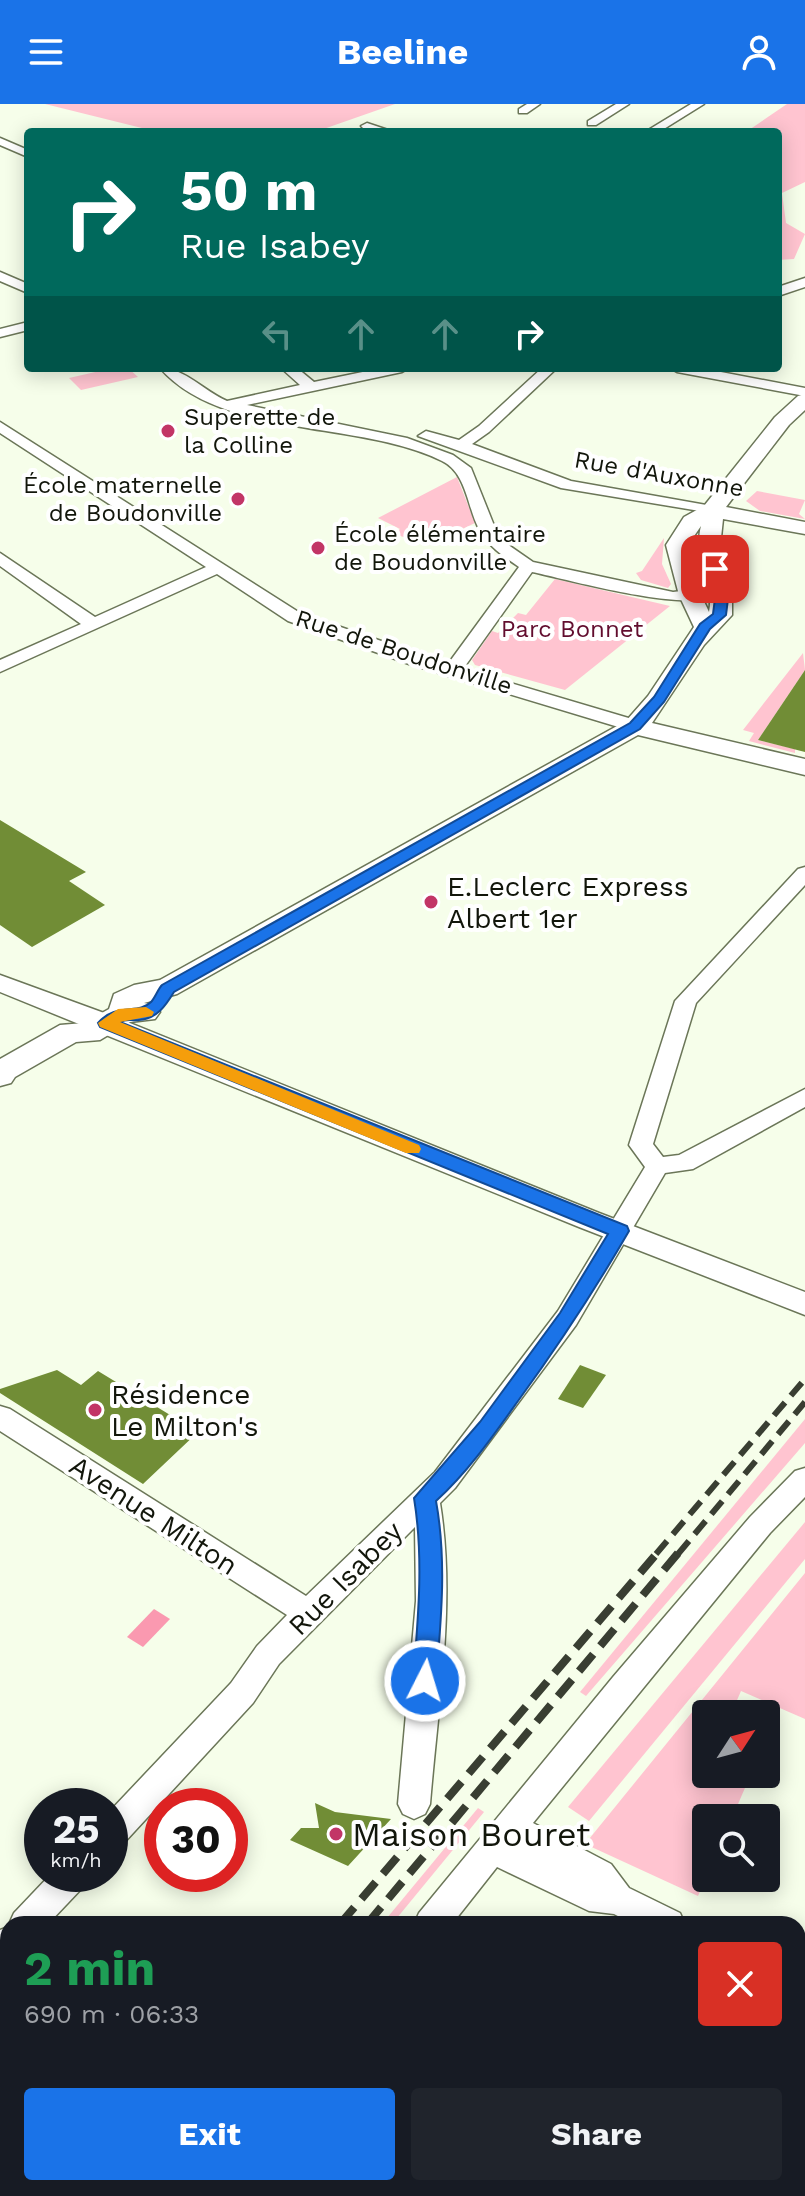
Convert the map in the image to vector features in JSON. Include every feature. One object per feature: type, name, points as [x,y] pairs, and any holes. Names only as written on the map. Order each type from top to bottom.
[{"type":"main road","points":[[705,627],[690,595],[677,545],[692,522],[712,511],[782,421],[805,400]]},
{"type":"main road","points":[[0,1076],[4,1070],[71,1032],[140,1015],[158,1006],[167,988],[635,726],[659,699],[705,627],[720,615],[722,591],[708,543],[715,525],[712,511]]},
{"type":"main road","name":"Rue d'Auxonne","points":[[712,511],[802,527]]},
{"type":"main road","name":"Rue de Boudonville","points":[[635,726],[805,767]]},
{"type":"main road","points":[[0,1083],[26,1080],[63,1060],[85,1046],[106,1023]]},
{"type":"street","points":[[523,111],[535,104]]},
{"type":"street","points":[[592,123],[624,104]]},
{"type":"street","points":[[658,128],[697,104]]},
{"type":"street","points":[[367,126],[373,128]]},
{"type":"street","points":[[0,141],[24,152]]},
{"type":"street","points":[[0,276],[24,287]]},
{"type":"street","points":[[782,291],[805,282]]},
{"type":"street","points":[[0,333],[24,327]]},
{"type":"street","points":[[172,372],[202,394],[226,405],[412,439],[460,465],[487,529],[501,547],[528,566],[673,597],[722,591]]},
{"type":"street","points":[[293,372],[311,387]]},
{"type":"street","points":[[226,405],[383,372]]},
{"type":"street","points":[[461,445],[484,429],[546,372]]},
{"type":"street","points":[[698,372],[805,392]]},
{"type":"street","name":"Rue de Boudonville","points":[[0,426],[294,617],[452,671],[635,726]]},
{"type":"street","name":"Rue d'Auxonne","points":[[412,439],[461,445],[567,485],[712,511]]},
{"type":"street","points":[[0,558],[93,624]]},
{"type":"street","points":[[452,671],[528,566]]},
{"type":"street","points":[[0,667],[217,568]]},
{"type":"street","points":[[805,873],[686,1001],[641,1145],[657,1166],[684,1163],[805,1097]]},
{"type":"street","points":[[0,983],[805,1304]]},
{"type":"street","name":"Rue Isabey","points":[[128,1815],[242,1693],[268,1655],[445,1480],[567,1318],[657,1166]]},
{"type":"street","name":"Avenue Milton","points":[[0,1417],[308,1613]]},
{"type":"street","points":[[437,1916],[760,1525],[805,1479]]},
{"type":"street","points":[[414,1804],[431,1601],[430,1530],[425,1498]]},
{"type":"street","points":[[500,1838],[589,1895],[617,1899],[652,1916]]},
{"type":"street","points":[[34,1916],[56,1892]]},
{"type":"green space","points":[[45,104],[395,104],[326,128],[142,128]]},
{"type":"green space","points":[[787,104],[805,104],[805,182],[782,193],[782,128],[752,128]]},
{"type":"green space","points":[[782,193],[786,223],[805,234],[794,259],[782,260]]},
{"type":"green space","points":[[95,372],[132,372],[138,377],[81,390],[69,378]]},
{"type":"green space","points":[[457,477],[475,523],[429,545],[394,534],[400,529],[378,518]]},
{"type":"green space","points":[[757,491],[805,500],[799,514],[805,519],[760,511],[746,501]]},
{"type":"green space","points":[[664,538],[662,564],[671,584],[668,588],[641,580],[636,573],[642,571]]},
{"type":"green space","name":"Parc Bonnet","points":[[555,579],[670,606],[565,690],[475,665],[472,660],[492,631],[498,633],[518,613],[526,615]]},
{"type":"green space","points":[[803,653],[805,670],[758,740],[795,749],[795,753],[749,741],[754,733],[743,730]]},
{"type":"green space","points":[[805,1419],[805,1443],[586,1696],[580,1692]]},
{"type":"green space","points":[[805,1522],[805,1559],[589,1821],[568,1807]]},
{"type":"green space","points":[[805,1573],[805,1719],[780,1708],[780,1700],[762,1700],[741,1691],[737,1700],[702,1700]]},
{"type":"green space","points":[[692,1712],[692,1788],[745,1788],[738,1804],[692,1804],[692,1892],[700,1892],[698,1896],[585,1844]]},
{"type":"green space","points":[[478,1808],[484,1812],[399,1916],[389,1916]]},
{"type":"shaded area","points":[[154,1609],[170,1619],[143,1647],[127,1637]]},
{"type":"building","points":[[805,670],[805,752],[758,740]]},
{"type":"building","points":[[0,820],[86,872],[69,881],[105,905],[32,947],[0,925]]},
{"type":"building","points":[[580,1365],[606,1375],[583,1408],[558,1399]]},
{"type":"building","name":"Résidence Le Milton's","points":[[57,1370],[81,1385],[98,1371],[198,1432],[143,1484],[0,1393],[0,1389]]},
{"type":"building","name":"Maison Bouret","points":[[315,1803],[335,1812],[391,1819],[348,1866],[290,1840],[301,1828],[319,1828]]},
{"type":"railway","points":[[656,1554],[805,1379]]},
{"type":"railway","points":[[678,1554],[805,1402]]},
{"type":"railway","points":[[347,1916],[658,1552]]},
{"type":"railway","points":[[374,1916],[679,1552]]},
{"type":"slow traffic","points":[[146,1012],[140,1015],[124,1013],[106,1023],[412,1149]]},
{"type":"place","name":"Superette de la Colline","points":[[168,431]]},
{"type":"place","name":"École maternelle de Boudonville","points":[[238,499]]},
{"type":"place","name":"École élémentaire de Boudonville","points":[[318,548]]},
{"type":"place","name":"E.Leclerc Express Albert 1er","points":[[431,902]]},
{"type":"place","name":"Résidence Le Milton's","points":[[95,1410]]},
{"type":"place","name":"Maison Bouret","points":[[336,1834]]},
{"type":"route","points":[[425,1681],[431,1601],[430,1530],[425,1498],[445,1480],[488,1428],[567,1318],[620,1231],[106,1023],[124,1013],[140,1015],[158,1006],[167,988],[276,930],[635,726],[659,699],[705,627],[720,615],[722,591],[715,569]]}]
